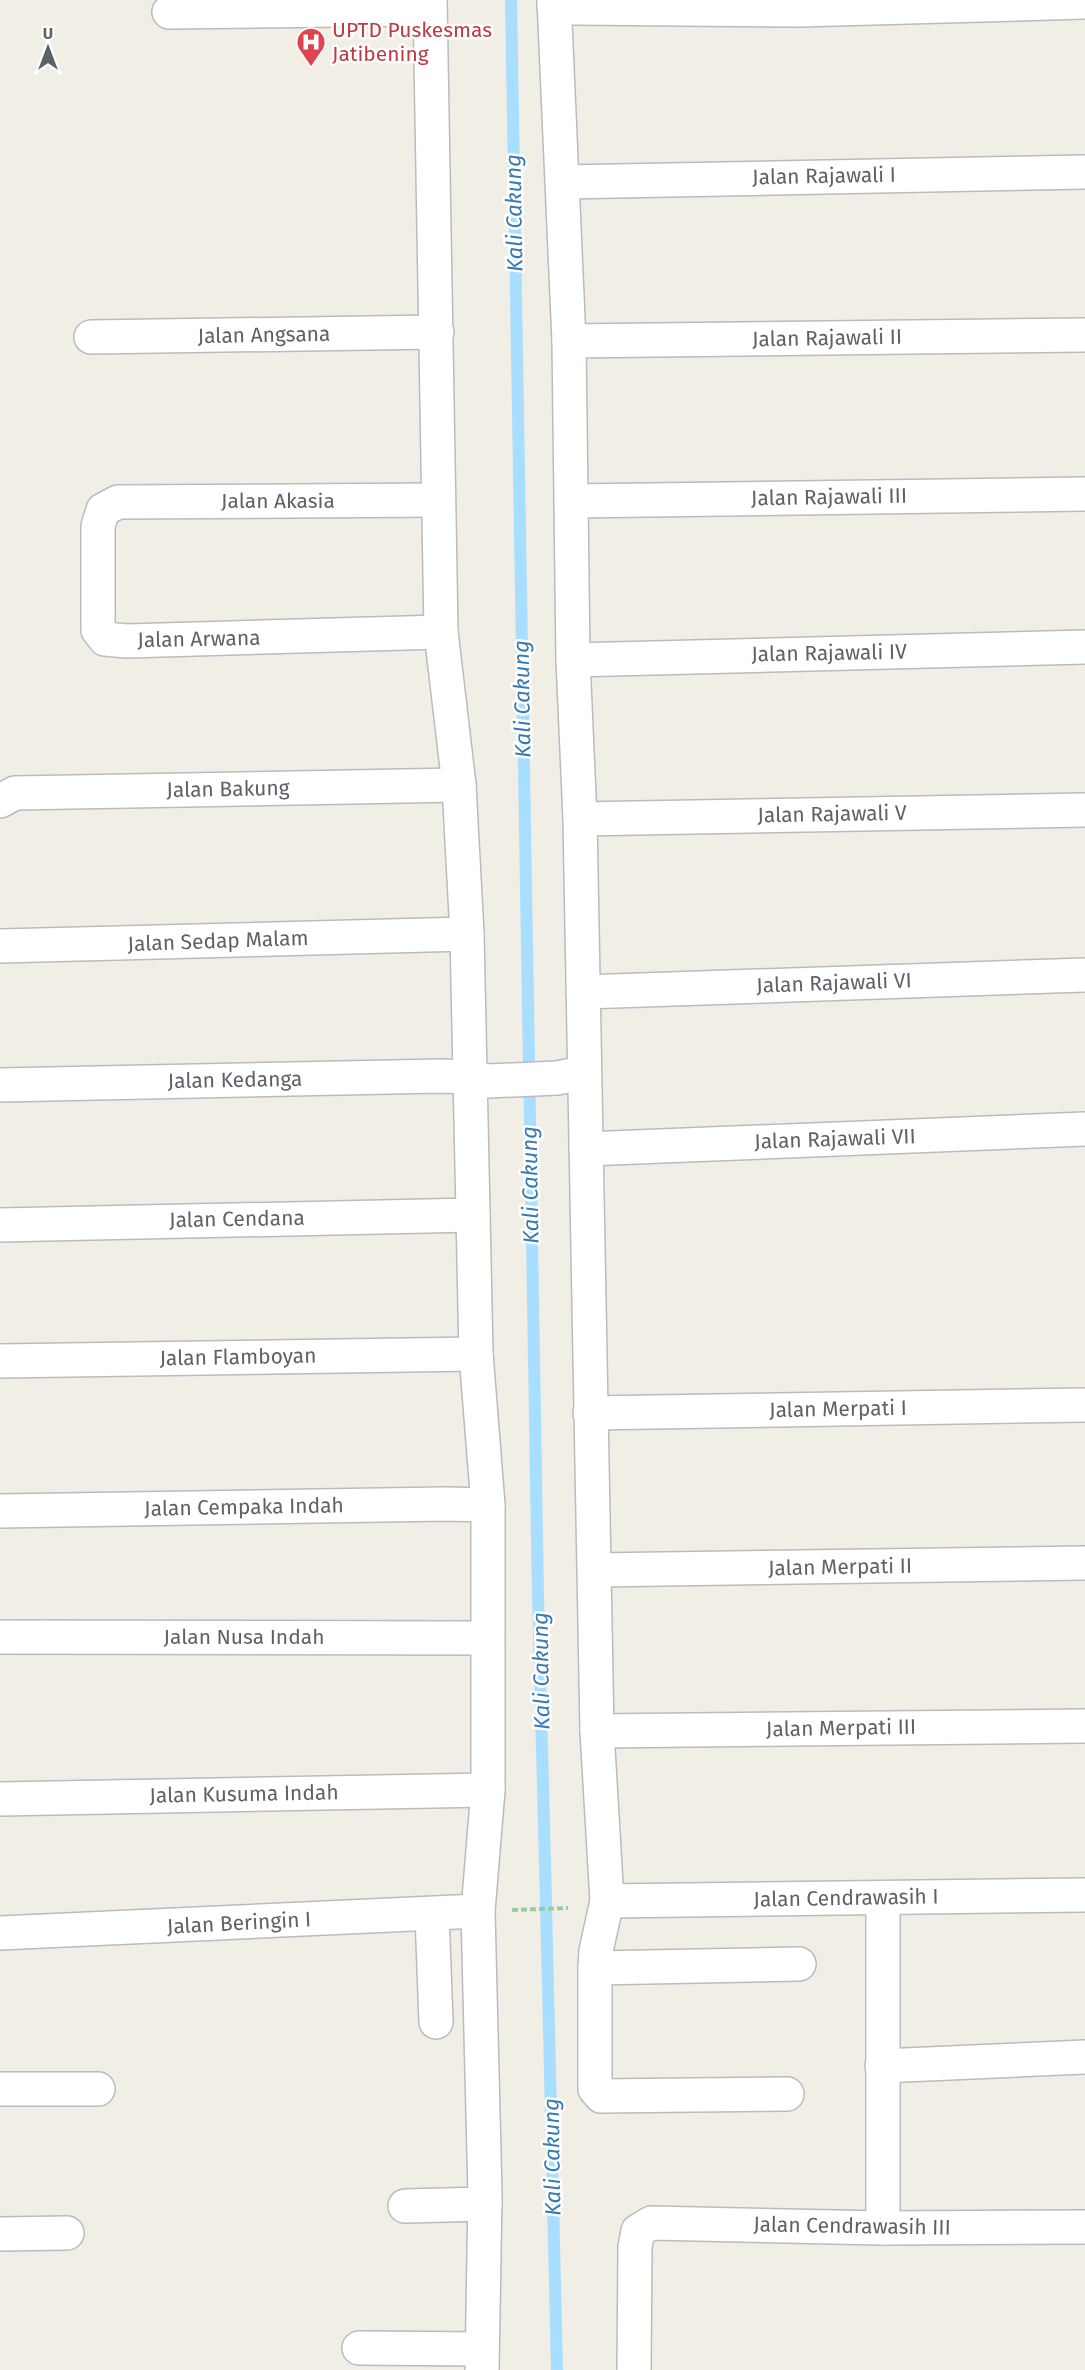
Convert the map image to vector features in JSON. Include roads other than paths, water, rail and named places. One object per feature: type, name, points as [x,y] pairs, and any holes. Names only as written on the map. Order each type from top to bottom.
[{"type":"street","points":[[787,2094],[600,2096],[595,2089],[595,1959],[607,1901],[597,1731],[586,1149],[570,1075],[583,992],[580,819],[573,660],[569,341],[554,3],[575,8],[799,10],[979,2],[1085,2]]},
{"type":"street","points":[[169,12],[430,4],[441,632],[459,785],[451,934],[480,1079],[473,1215],[476,1354],[488,1505],[488,1790],[493,1911],[482,2360],[359,2348]]},
{"type":"street","name":"Jalan Rajawali I","points":[[562,182],[1085,172]]},
{"type":"street","name":"Jalan Angsana","points":[[91,338],[437,332]]},
{"type":"street","name":"Jalan Rajawali II","points":[[569,341],[1085,335]]},
{"type":"street","name":"Jalan Rajawali III","points":[[572,501],[1085,494]]},
{"type":"street","name":"Jalan Akasia","points":[[118,502],[438,500]]},
{"type":"street","name":"Jalan Arwana","points":[[118,502],[103,510],[98,526],[98,630],[105,639],[127,641],[441,632]]},
{"type":"street","name":"Jalan Rajawali IV","points":[[573,660],[1085,647]]},
{"type":"street","name":"Jalan Bakung","points":[[0,801],[15,793],[459,785]]},
{"type":"street","name":"Jalan Rajawali V","points":[[580,819],[1085,810]]},
{"type":"street","name":"Jalan Sedap Malam","points":[[0,946],[451,934]]},
{"type":"street","name":"Jalan Rajawali VI","points":[[583,992],[1085,975]]},
{"type":"street","name":"Jalan Kedanga","points":[[0,1085],[428,1076],[480,1079],[570,1075]]},
{"type":"street","name":"Jalan Rajawali VII","points":[[586,1149],[1085,1129]]},
{"type":"street","name":"Jalan Cendana","points":[[0,1225],[473,1215]]},
{"type":"street","name":"Jalan Flamboyan","points":[[0,1361],[476,1354]]},
{"type":"street","name":"Jalan Merpati I","points":[[590,1413],[1085,1405]]},
{"type":"street","name":"Jalan Cempaka Indah","points":[[0,1511],[488,1505]]},
{"type":"street","name":"Jalan Merpati II","points":[[595,1570],[1085,1563]]},
{"type":"street","name":"Jalan Nusa Indah","points":[[0,1637],[487,1638]]},
{"type":"street","name":"Jalan Merpati III","points":[[597,1731],[1085,1726]]},
{"type":"street","name":"Jalan Kusuma Indah","points":[[0,1799],[488,1790]]},
{"type":"street","name":"Jalan Cendrawasih I","points":[[607,1901],[1085,1895]]},
{"type":"street","points":[[883,1898],[883,2228]]},
{"type":"street","name":"Jalan Beringin I","points":[[0,1933],[493,1911]]},
{"type":"street","points":[[432,1914],[436,2022]]},
{"type":"street","points":[[595,1959],[799,1964]]},
{"type":"street","points":[[882,2066],[1085,2058]]},
{"type":"street","points":[[0,2089],[98,2089]]},
{"type":"street","points":[[405,2206],[485,2204]]},
{"type":"street","name":"Jalan Cendrawasih III","points":[[634,2370],[635,2247],[638,2231],[651,2223],[883,2228],[1085,2227]]},
{"type":"street","points":[[0,2234],[67,2233]]},
{"type":"waterway","name":"Kali Cakung","points":[[511,0],[534,1396],[557,2370]]},
{"type":"place","name":"UPTD Puskesmas Jatibening","points":[[311,68]]}]
